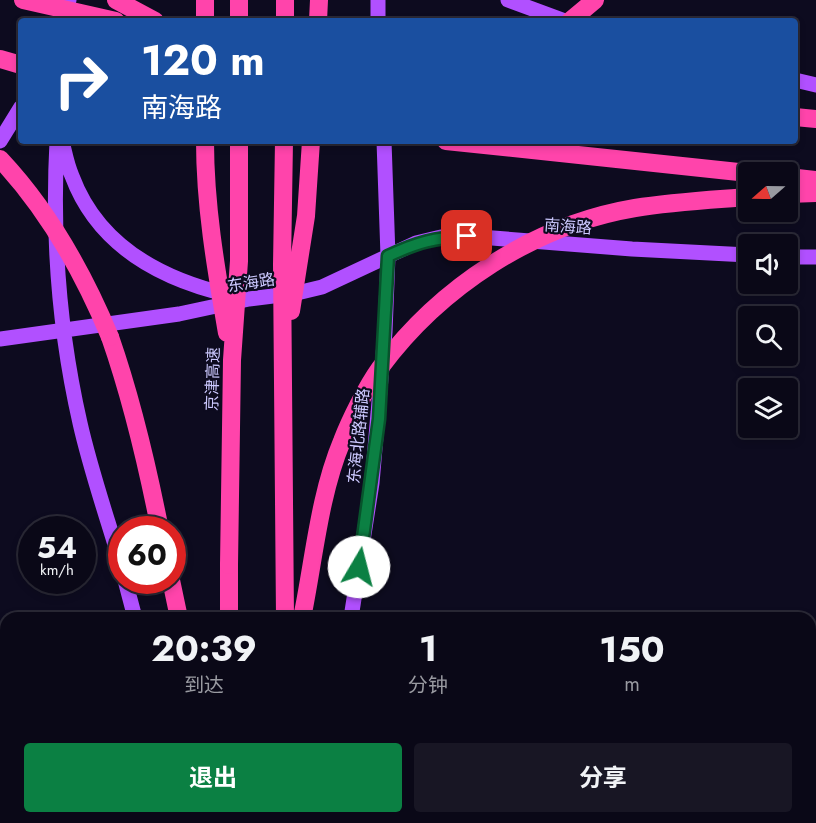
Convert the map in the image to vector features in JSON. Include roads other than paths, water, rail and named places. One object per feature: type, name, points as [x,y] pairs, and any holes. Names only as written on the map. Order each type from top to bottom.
[{"type":"highway","points":[[23,0],[103,18]]},
{"type":"highway","points":[[116,0],[149,18]]},
{"type":"highway","points":[[206,0],[206,18]]},
{"type":"highway","points":[[239,0],[239,18]]},
{"type":"highway","points":[[285,0],[285,18]]},
{"type":"highway","points":[[318,18],[319,0]]},
{"type":"highway","points":[[571,18],[595,0]]},
{"type":"highway","points":[[0,59],[18,64]]},
{"type":"highway","points":[[798,117],[816,119]]},
{"type":"highway","points":[[206,144],[208,206],[231,360]]},
{"type":"highway","name":"京津高速","points":[[229,612],[231,360],[239,261],[239,144]]},
{"type":"highway","points":[[284,144],[285,612]]},
{"type":"highway","points":[[283,354],[303,240],[310,144]]},
{"type":"highway","points":[[476,144],[738,172]]},
{"type":"highway","points":[[0,159],[42,212],[95,301],[125,380],[140,433],[157,516]]},
{"type":"highway","points":[[798,178],[816,180]]},
{"type":"highway","points":[[798,194],[816,193]]},
{"type":"highway","points":[[303,612],[330,478],[342,441],[378,370],[444,298],[471,278],[514,252],[584,222],[634,208],[738,198]]},
{"type":"highway","points":[[174,594],[178,612]]},
{"type":"main road","points":[[378,0],[378,18]]},
{"type":"main road","points":[[508,0],[559,18]]},
{"type":"main road","points":[[64,18],[69,1]]},
{"type":"main road","points":[[798,81],[816,85]]},
{"type":"main road","points":[[0,141],[18,112]]},
{"type":"main road","points":[[59,144],[54,196],[56,254],[65,330],[80,423],[108,520]]},
{"type":"main road","points":[[60,144],[72,177],[89,211],[117,242],[138,259],[174,279],[249,300]]},
{"type":"main road","points":[[384,144],[388,256]]},
{"type":"main road","name":"南海路","points":[[388,256],[416,243],[441,237],[467,236],[738,254]]},
{"type":"main road","name":"东海路","points":[[0,339],[179,314],[297,293],[322,287],[388,256]]},
{"type":"main road","name":"东海北路辅路","points":[[352,612],[372,483],[379,419],[388,256]]},
{"type":"main road","points":[[798,257],[816,257]]},
{"type":"main road","points":[[129,594],[133,612]]}]
